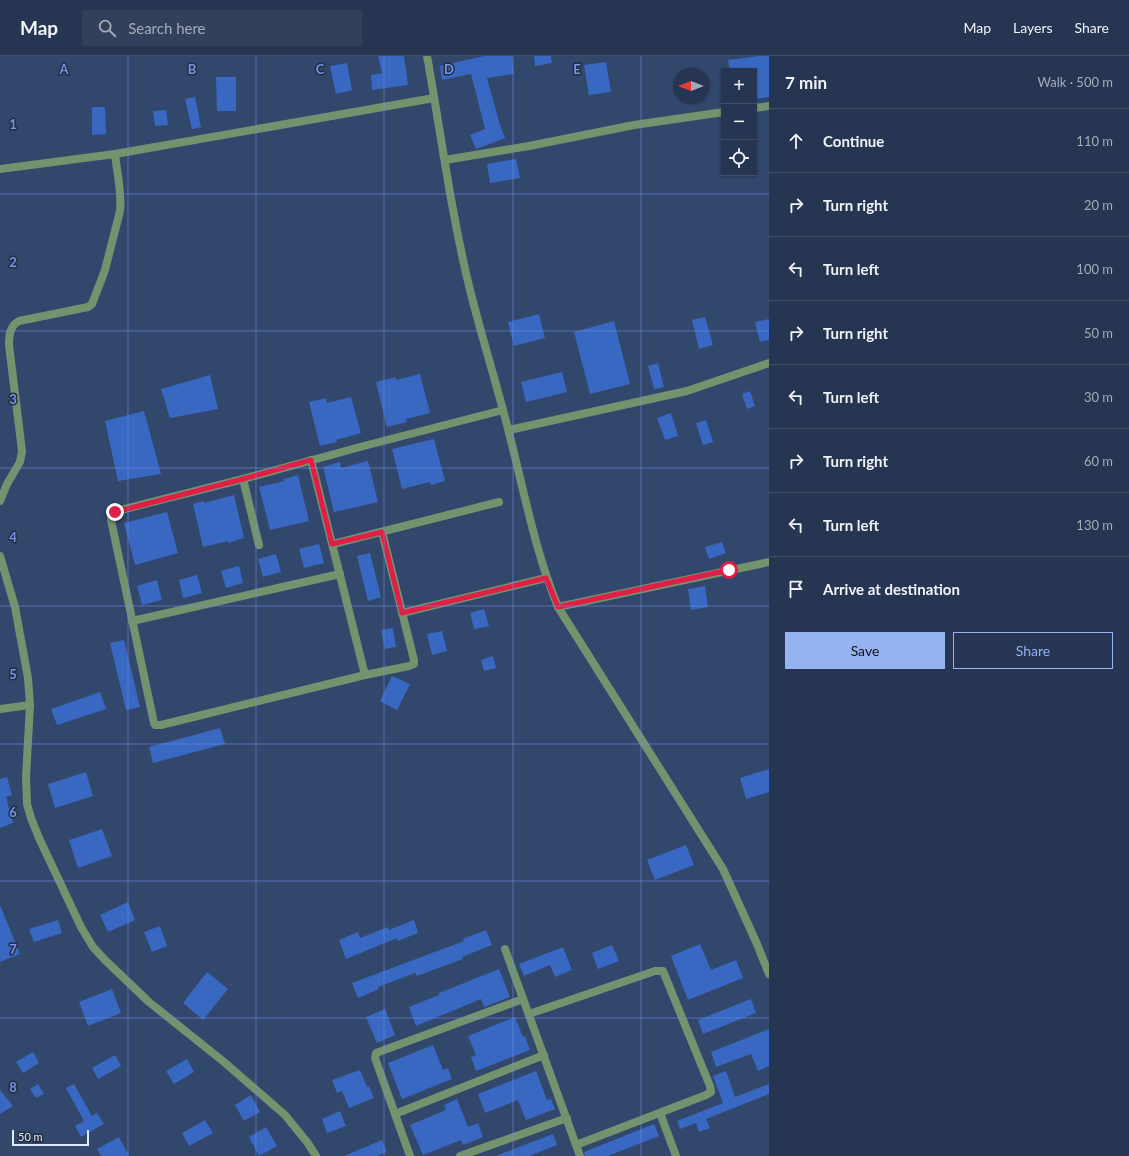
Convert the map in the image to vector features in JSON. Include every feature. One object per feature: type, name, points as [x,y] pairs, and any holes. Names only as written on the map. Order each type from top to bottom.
[{"type":"street","points":[[427,56],[453,214],[470,290],[509,430],[546,578],[558,607],[723,869],[758,944],[769,974]]},
{"type":"street","points":[[0,169],[115,154],[434,98]]},
{"type":"street","points":[[757,108],[769,106]]},
{"type":"street","points":[[445,160],[529,146],[634,125],[721,112]]},
{"type":"street","points":[[0,501],[7,484],[20,462],[22,451],[9,344],[10,331],[19,321],[84,308],[92,304],[105,270],[120,211],[120,190],[115,154]]},
{"type":"street","points":[[509,430],[687,391],[769,363]]},
{"type":"street","points":[[382,532],[414,664],[158,726],[152,720],[111,520],[112,514],[503,410]]},
{"type":"street","points":[[311,460],[365,675]]},
{"type":"street","points":[[243,479],[259,545]]},
{"type":"street","points":[[332,544],[499,502]]},
{"type":"street","points":[[0,556],[15,607],[28,678],[30,706],[26,777],[27,804],[39,838],[88,940],[105,960],[149,1002],[224,1062],[285,1115],[307,1142],[316,1156]]},
{"type":"street","points":[[558,607],[769,562]]},
{"type":"street","points":[[132,621],[340,574]]},
{"type":"street","points":[[402,613],[546,578]]},
{"type":"street","points":[[0,708],[30,706]]},
{"type":"street","points":[[505,949],[580,1156]]},
{"type":"street","points":[[529,1014],[655,970],[664,971],[710,1086],[711,1092],[706,1095],[576,1145]]},
{"type":"street","points":[[410,1156],[375,1058],[376,1053],[523,999]]},
{"type":"street","points":[[395,1114],[544,1055]]},
{"type":"street","points":[[660,1113],[676,1156]]},
{"type":"street","points":[[460,1156],[567,1118]]},
{"type":"building","points":[[378,56],[404,56],[408,85],[372,90],[371,75],[382,73]]},
{"type":"building","points":[[484,56],[512,56],[514,74],[487,78],[505,138],[476,149],[470,135],[485,129],[471,74],[442,80],[440,66]]},
{"type":"building","points":[[534,56],[551,56],[552,63],[535,66]]},
{"type":"building","points":[[769,56],[769,97],[757,99],[757,68],[729,68],[728,60]]},
{"type":"building","points":[[606,62],[611,92],[589,95],[584,65]]},
{"type":"building","points":[[347,63],[352,90],[336,94],[330,66]]},
{"type":"building","points":[[216,77],[236,77],[236,111],[217,111]]},
{"type":"building","points":[[195,97],[201,127],[192,129],[185,99]]},
{"type":"building","points":[[92,107],[105,107],[106,134],[92,135]]},
{"type":"building","points":[[166,110],[168,125],[155,126],[153,111]]},
{"type":"building","points":[[516,159],[520,178],[490,183],[487,164]]},
{"type":"building","points":[[539,314],[545,338],[514,346],[508,322]]},
{"type":"building","points":[[705,317],[713,345],[699,349],[692,320]]},
{"type":"building","points":[[769,319],[769,340],[760,342],[755,322]]},
{"type":"building","points":[[614,321],[630,384],[590,394],[574,332]]},
{"type":"building","points":[[658,363],[664,387],[654,389],[648,366]]},
{"type":"building","points":[[562,372],[567,392],[526,402],[521,382]]},
{"type":"building","points":[[420,374],[430,413],[406,419],[407,422],[387,427],[376,382],[396,377],[396,380]]},
{"type":"building","points":[[210,375],[218,409],[170,418],[161,389]]},
{"type":"building","points":[[750,391],[755,406],[747,409],[742,394]]},
{"type":"building","points":[[351,397],[361,433],[336,440],[337,442],[320,446],[309,402],[326,398],[327,403]]},
{"type":"building","points":[[144,411],[161,474],[118,481],[105,421]]},
{"type":"building","points":[[671,413],[678,436],[665,440],[657,418]]},
{"type":"building","points":[[706,420],[713,442],[703,445],[696,423]]},
{"type":"building","points":[[434,439],[445,481],[431,485],[430,482],[402,489],[392,449]]},
{"type":"building","points":[[368,461],[378,502],[334,512],[323,467],[340,462],[341,468]]},
{"type":"building","points":[[298,475],[309,521],[270,530],[259,487],[284,481],[284,479]]},
{"type":"building","points":[[234,495],[244,538],[228,543],[228,541],[203,547],[193,504],[204,501],[204,503]]},
{"type":"building","points":[[167,512],[178,553],[135,565],[124,523]]},
{"type":"building","points":[[722,542],[726,553],[709,559],[705,547]]},
{"type":"building","points":[[319,544],[324,563],[304,568],[299,549]]},
{"type":"building","points":[[370,553],[381,597],[368,601],[357,556]]},
{"type":"building","points":[[276,554],[281,572],[263,577],[258,559]]},
{"type":"building","points":[[239,566],[243,583],[226,588],[221,571]]},
{"type":"building","points":[[197,575],[202,593],[183,598],[179,580]]},
{"type":"building","points":[[157,580],[162,600],[142,605],[137,586]]},
{"type":"building","points":[[705,586],[708,607],[691,610],[688,589]]},
{"type":"building","points":[[484,609],[489,626],[474,629],[470,613]]},
{"type":"building","points":[[393,628],[396,647],[385,649],[381,630]]},
{"type":"building","points":[[442,631],[447,651],[432,655],[427,634]]},
{"type":"building","points":[[124,640],[140,707],[126,710],[110,643]]},
{"type":"building","points":[[493,656],[496,668],[484,671],[481,660]]},
{"type":"building","points":[[392,676],[410,684],[397,710],[380,701]]},
{"type":"building","points":[[100,692],[106,709],[57,725],[51,709]]},
{"type":"building","points":[[220,728],[225,744],[153,763],[149,747]]},
{"type":"building","points":[[769,769],[769,792],[746,799],[740,778]]},
{"type":"building","points":[[86,772],[93,796],[55,808],[48,784]]},
{"type":"building","points":[[7,777],[12,795],[6,797],[13,823],[0,828],[0,779]]},
{"type":"building","points":[[102,829],[112,856],[78,868],[69,840]]},
{"type":"building","points":[[686,845],[694,865],[655,880],[647,860]]},
{"type":"building","points":[[128,902],[135,920],[108,932],[100,915]]},
{"type":"building","points":[[0,905],[20,954],[0,962]]},
{"type":"building","points":[[58,920],[62,933],[34,942],[29,929]]},
{"type":"building","points":[[414,920],[418,933],[398,941],[397,938],[346,959],[339,940],[358,932],[360,938],[388,927],[389,930]]},
{"type":"building","points":[[160,926],[167,946],[152,952],[144,932]]},
{"type":"building","points":[[486,930],[492,945],[462,957],[463,959],[417,976],[415,973],[378,987],[379,989],[358,998],[352,983],[464,941],[463,939]]},
{"type":"building","points":[[700,944],[711,970],[736,960],[743,978],[688,1000],[671,956]]},
{"type":"building","points":[[612,945],[619,961],[598,969],[592,953]]},
{"type":"building","points":[[563,947],[572,970],[555,977],[550,965],[524,976],[519,964]]},
{"type":"building","points":[[499,969],[510,997],[484,1007],[481,999],[416,1026],[409,1007],[439,995],[439,993]]},
{"type":"building","points":[[207,972],[228,989],[203,1020],[183,1003]]},
{"type":"building","points":[[112,989],[121,1013],[88,1026],[79,1002]]},
{"type":"building","points":[[751,999],[756,1013],[703,1034],[698,1020]]},
{"type":"building","points":[[385,1009],[395,1035],[377,1043],[366,1017]]},
{"type":"building","points":[[515,1017],[523,1037],[525,1036],[530,1050],[476,1071],[471,1057],[476,1055],[468,1036]]},
{"type":"building","points":[[769,1029],[769,1066],[758,1071],[751,1054],[716,1067],[711,1052]]},
{"type":"building","points":[[433,1045],[443,1070],[448,1068],[452,1079],[402,1099],[388,1063]]},
{"type":"building","points":[[33,1052],[39,1063],[23,1073],[16,1062]]},
{"type":"building","points":[[115,1055],[121,1066],[98,1079],[92,1068]]},
{"type":"building","points":[[187,1059],[194,1072],[174,1084],[166,1071]]},
{"type":"building","points":[[360,1070],[367,1087],[369,1086],[374,1098],[349,1108],[342,1091],[337,1093],[332,1080]]},
{"type":"building","points":[[536,1071],[547,1100],[551,1099],[555,1109],[526,1120],[518,1100],[485,1113],[478,1094]]},
{"type":"building","points":[[726,1071],[735,1097],[769,1084],[769,1094],[706,1119],[710,1128],[699,1132],[696,1123],[680,1129],[677,1121],[723,1103],[713,1076]]},
{"type":"building","points":[[38,1084],[44,1094],[36,1098],[30,1089]]},
{"type":"building","points":[[74,1084],[92,1116],[97,1113],[104,1124],[81,1137],[75,1126],[84,1121],[66,1088]]},
{"type":"building","points":[[0,1090],[13,1106],[0,1114]]},
{"type":"building","points":[[251,1095],[260,1112],[244,1121],[235,1105]]},
{"type":"building","points":[[457,1099],[468,1127],[478,1123],[483,1137],[463,1145],[461,1140],[423,1155],[410,1125],[446,1110],[444,1105]]},
{"type":"building","points":[[340,1111],[346,1126],[327,1133],[322,1119]]},
{"type":"building","points":[[205,1120],[213,1133],[189,1146],[182,1133]]},
{"type":"building","points":[[654,1124],[659,1136],[608,1156],[585,1156],[584,1152]]},
{"type":"building","points":[[266,1127],[277,1146],[259,1156],[249,1137]]},
{"type":"building","points":[[553,1134],[557,1145],[529,1156],[496,1156]]},
{"type":"building","points":[[119,1137],[129,1156],[101,1156],[97,1149]]},
{"type":"building","points":[[382,1140],[387,1152],[377,1156],[344,1156]]},
{"type":"route","points":[[115,512],[311,460],[332,544],[382,532],[402,613],[546,578],[558,607],[729,570]]}]
